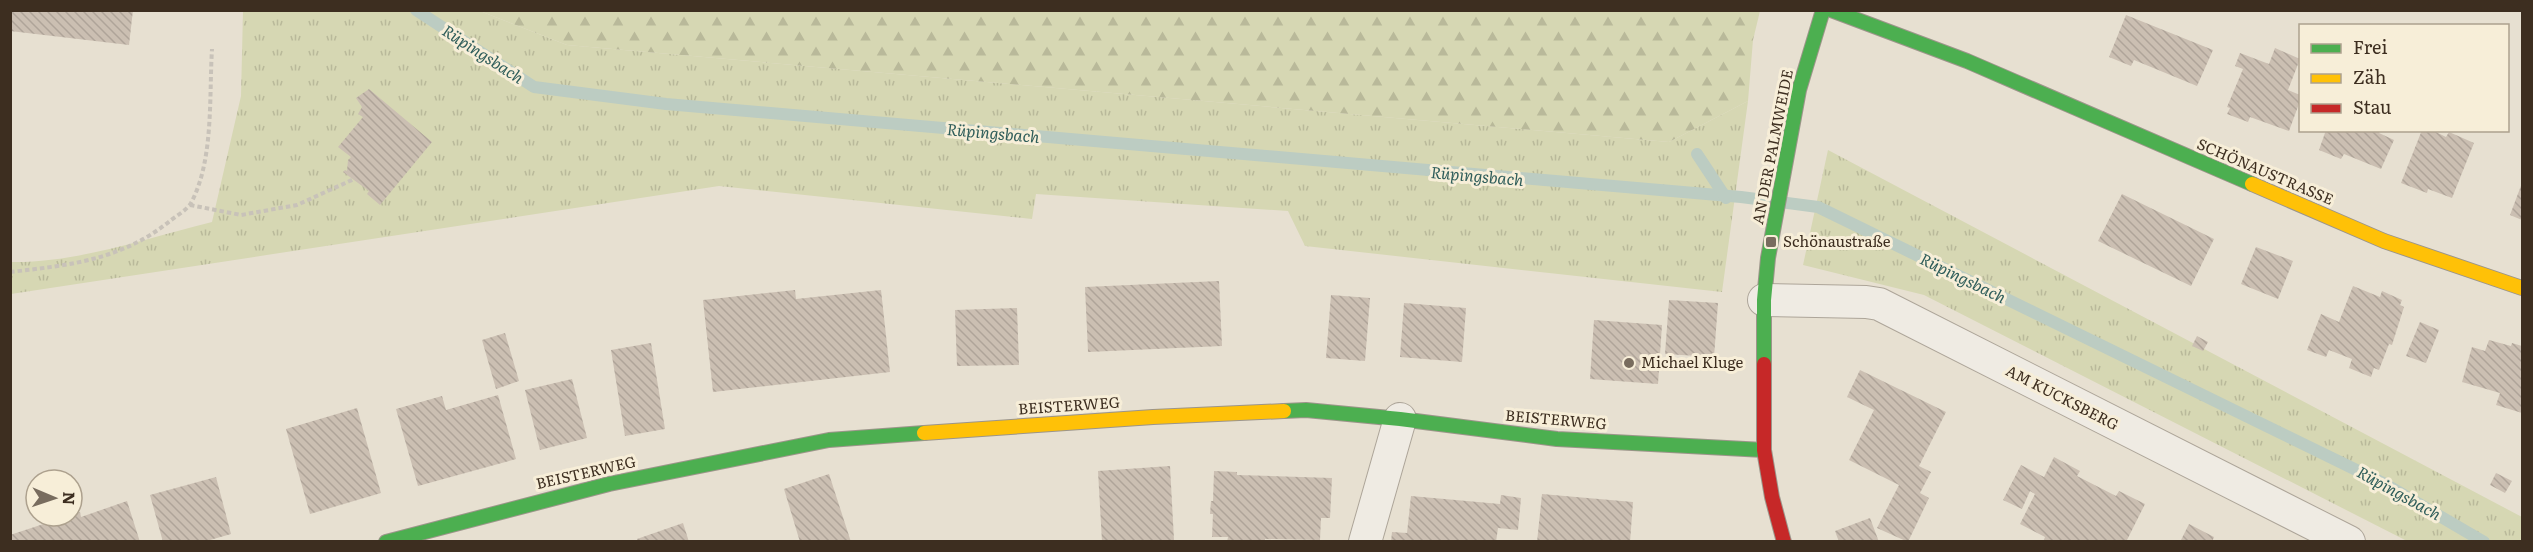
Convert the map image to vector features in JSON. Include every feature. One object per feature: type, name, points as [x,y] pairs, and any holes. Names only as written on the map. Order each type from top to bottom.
[{"type":"street","name":"AN DER PALMWEIDE","points":[[1784,542],[1772,497],[1764,450],[1764,300],[1768,258],[1787,146],[1799,90],[1823,10]]},
{"type":"street","name":"SCHÖNAUSTRASSE","points":[[1831,10],[1967,61],[2384,241],[2523,288]]},
{"type":"street","name":"AM KUCKSBERG","points":[[1764,300],[1879,304],[2349,542]]},
{"type":"street","name":"BEISTERWEG","points":[[386,542],[609,484],[829,440],[1153,417],[1306,410],[1400,419],[1557,439],[1764,450]]},
{"type":"street","points":[[1365,542],[1400,419]]},
{"type":"path","points":[[10,272],[75,264],[118,251],[154,233],[190,205],[205,161],[212,49]]},
{"type":"path","points":[[190,205],[241,215],[297,205],[354,179]]},
{"type":"green space","points":[[1760,10],[1753,40],[1748,101],[1669,142],[567,45],[480,11]]},
{"type":"green space","points":[[243,11],[480,11],[567,45],[1669,142],[1748,101],[1722,292],[1305,246],[1288,211],[1036,194],[1032,219],[719,186],[11,294],[11,262],[87,254],[212,222],[241,96]]},
{"type":"green space","points":[[1828,150],[2522,517],[2522,541],[2407,541],[1924,295],[1803,265]]},
{"type":"building","points":[[10,10],[133,10],[129,45],[10,31]]},
{"type":"building","points":[[2126,15],[2213,50],[2197,86],[2134,60],[2131,66],[2109,57]]},
{"type":"building","points":[[2275,48],[2299,59],[2288,90],[2299,95],[2299,104],[2289,131],[2250,117],[2248,122],[2227,114],[2230,108],[2227,107],[2243,69],[2235,66],[2240,53],[2269,64]]},
{"type":"building","points":[[369,89],[432,142],[380,205],[367,194],[369,191],[343,172],[347,171],[348,160],[351,157],[338,147],[363,117],[358,114],[362,107],[356,98]]},
{"type":"building","points":[[2325,132],[2379,132],[2394,140],[2381,169],[2344,154],[2341,159],[2319,150]]},
{"type":"building","points":[[2421,132],[2436,132],[2446,137],[2449,132],[2474,143],[2452,198],[2428,189],[2427,193],[2401,183]]},
{"type":"building","points":[[2522,183],[2522,220],[2510,215]]},
{"type":"building","points":[[2122,194],[2214,239],[2191,286],[2098,241]]},
{"type":"building","points":[[2256,247],[2293,261],[2278,299],[2241,284]]},
{"type":"building","points":[[1219,281],[1222,346],[1088,352],[1085,287]]},
{"type":"building","points":[[2353,286],[2380,297],[2382,291],[2402,300],[2400,305],[2404,307],[2392,345],[2389,344],[2379,370],[2374,368],[2371,377],[2349,368],[2352,359],[2329,350],[2326,357],[2307,350],[2321,314],[2339,322]]},
{"type":"building","points":[[795,290],[796,299],[881,290],[890,372],[713,392],[703,300]]},
{"type":"building","points":[[1331,295],[1370,298],[1365,361],[1326,358]]},
{"type":"building","points":[[1669,300],[1718,303],[1714,357],[1665,354]]},
{"type":"building","points":[[1404,303],[1466,308],[1462,362],[1400,357]]},
{"type":"building","points":[[1017,308],[1019,365],[957,366],[955,310]]},
{"type":"building","points":[[1594,320],[1662,325],[1658,384],[1590,379]]},
{"type":"building","points":[[2420,322],[2439,330],[2426,363],[2406,356]]},
{"type":"building","points":[[505,333],[519,381],[496,389],[482,340]]},
{"type":"building","points":[[2197,336],[2208,342],[2203,351],[2192,346]]},
{"type":"building","points":[[2489,340],[2511,346],[2512,343],[2522,346],[2522,413],[2496,405],[2500,393],[2462,382],[2472,347],[2485,351]]},
{"type":"building","points":[[651,343],[665,429],[625,436],[611,350]]},
{"type":"building","points":[[1860,370],[1946,412],[1919,466],[1931,472],[1920,493],[1929,498],[1908,542],[1877,528],[1899,485],[1849,460],[1874,410],[1847,397]]},
{"type":"building","points":[[572,379],[587,438],[540,450],[525,390]]},
{"type":"building","points":[[498,395],[516,459],[418,486],[396,409],[442,396],[446,410]]},
{"type":"building","points":[[357,408],[381,493],[310,514],[286,429]]},
{"type":"building","points":[[2054,457],[2080,471],[2077,476],[2116,496],[2119,491],[2145,504],[2126,542],[2043,542],[2045,537],[2020,524],[2035,494],[2030,491],[2022,509],[2003,500],[2021,465],[2044,477]]},
{"type":"building","points":[[1170,466],[1174,540],[1102,542],[1098,471]]},
{"type":"building","points":[[1214,471],[1237,472],[1237,475],[1332,478],[1330,518],[1321,518],[1320,540],[1265,539],[1265,542],[1227,542],[1228,537],[1212,537],[1213,514],[1210,514]]},
{"type":"building","points":[[2496,473],[2512,481],[2505,493],[2490,485]]},
{"type":"building","points":[[829,474],[851,542],[800,542],[784,489]]},
{"type":"building","points":[[216,477],[231,534],[203,542],[163,542],[150,495]]},
{"type":"building","points":[[1542,494],[1633,502],[1630,542],[1537,542]]},
{"type":"building","points":[[1501,495],[1521,498],[1518,530],[1498,528],[1496,542],[1391,542],[1392,532],[1407,533],[1411,496],[1500,504]]},
{"type":"building","points":[[127,501],[140,542],[10,542],[10,535],[31,528],[84,528],[84,516]]},
{"type":"building","points":[[1870,518],[1879,542],[1839,542],[1835,531]]},
{"type":"building","points":[[683,523],[689,542],[638,542],[637,539]]},
{"type":"building","points":[[2189,524],[2214,537],[2212,542],[2180,542]]},
{"type":"waterway","name":"Rüpingsbach","points":[[416,10],[534,87],[666,104],[1741,197],[1818,207],[2385,484],[2484,542]]},
{"type":"waterway","points":[[1697,154],[1726,198]]},
{"type":"traffic: fast","points":[[1764,364],[1764,300],[1768,258],[1799,90],[1823,10]]},
{"type":"traffic: fast","points":[[1831,10],[1967,61],[2252,184]]},
{"type":"traffic: fast","points":[[1284,411],[1306,410],[1400,419],[1557,439],[1764,450]]},
{"type":"traffic: fast","points":[[386,542],[609,484],[829,440],[924,433]]},
{"type":"traffic: slow","points":[[2252,184],[2384,241],[2522,288]]},
{"type":"traffic: slow","points":[[924,433],[1153,417],[1284,411]]},
{"type":"traffic: jam","points":[[1764,364],[1764,450],[1772,497],[1784,542]]},
{"type":"place","name":"Schönaustraße","points":[[1771,242]]},
{"type":"place","name":"Michael Kluge","points":[[1629,363]]}]
